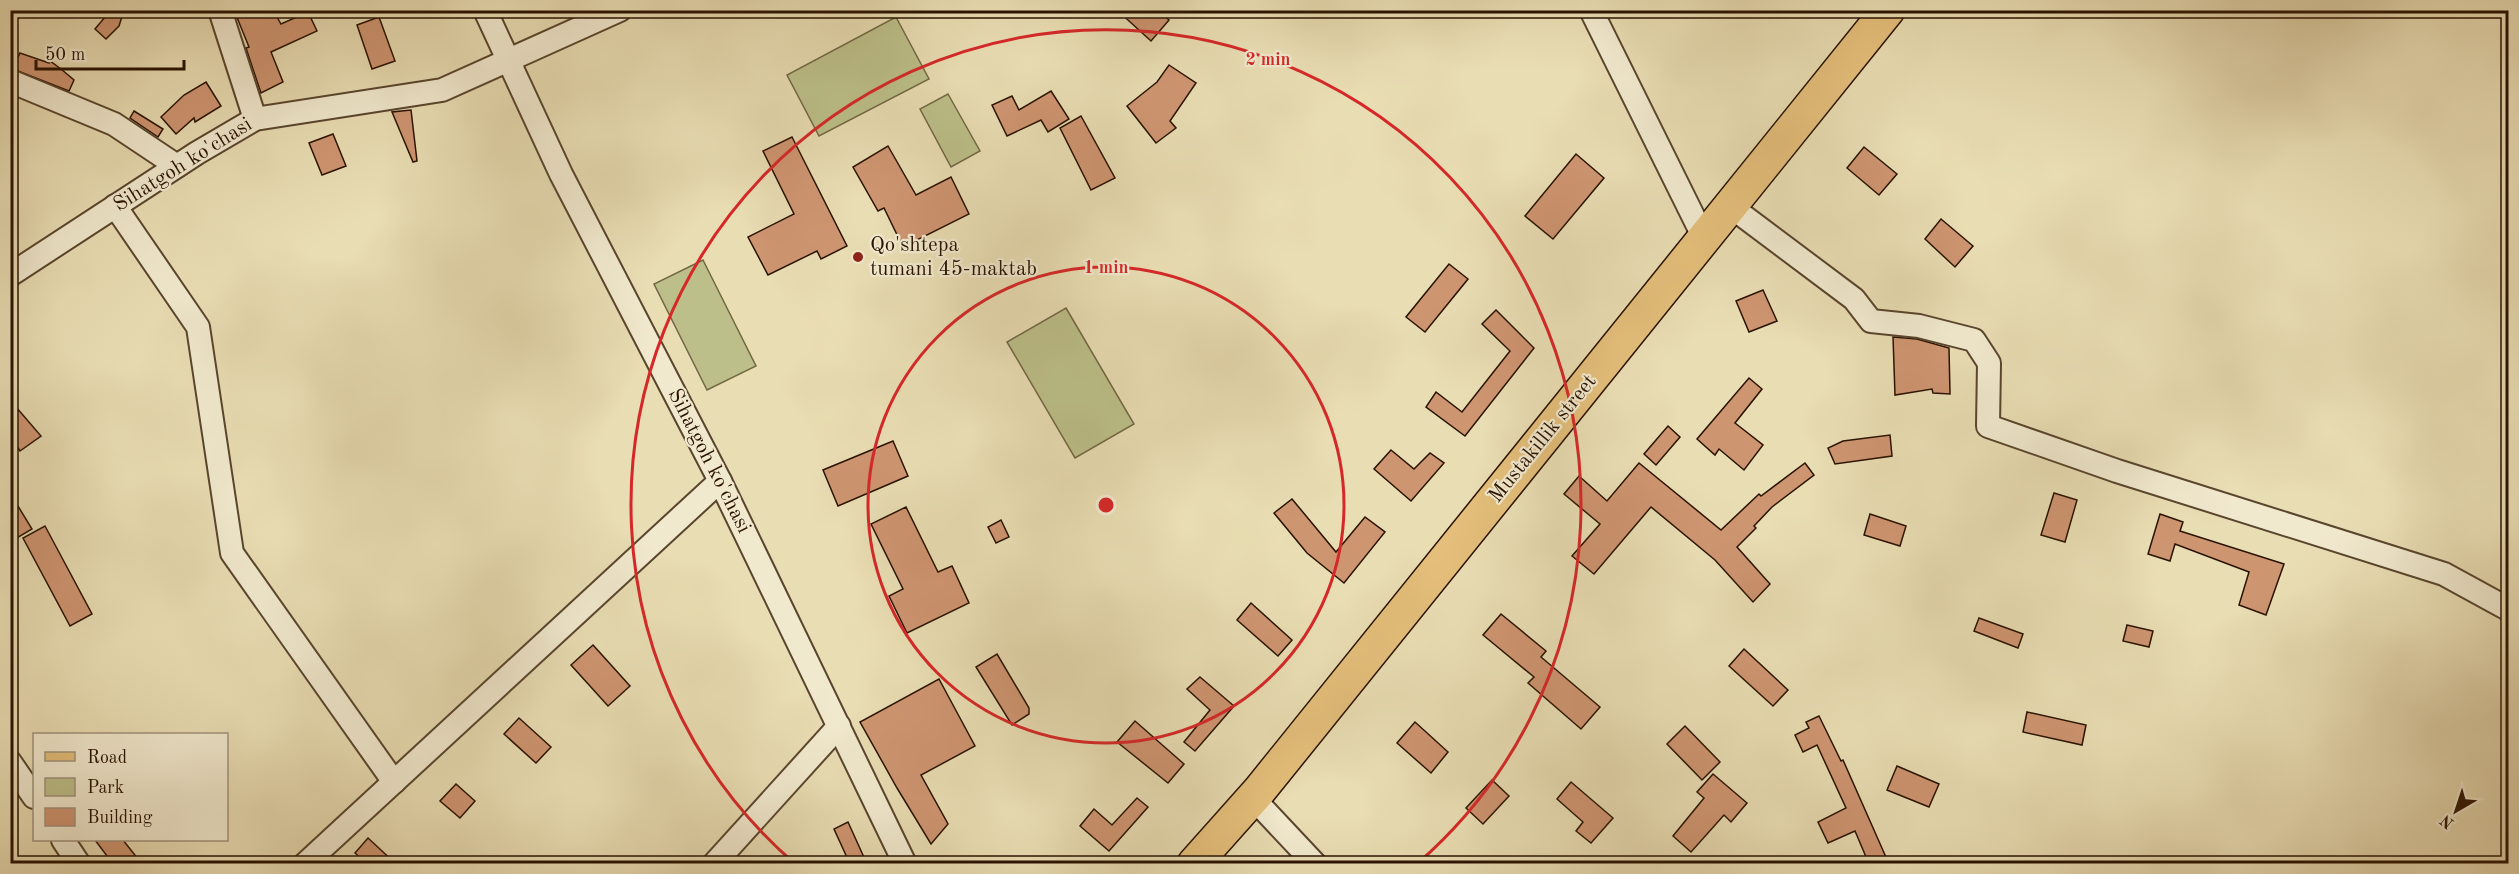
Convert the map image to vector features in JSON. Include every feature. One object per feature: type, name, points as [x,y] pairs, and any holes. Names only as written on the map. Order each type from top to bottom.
[{"type":"main road","name":"Mustakillik street","points":[[1194,864],[1253,798],[1888,10]]},
{"type":"street","points":[[220,10],[255,119]]},
{"type":"street","name":"Sihatgoh ko'chasi","points":[[485,10],[561,174],[720,481],[904,864]]},
{"type":"street","name":"Sihatgoh ko'chasi","points":[[10,275],[177,166],[255,119],[442,90],[620,10]]},
{"type":"street","points":[[1590,10],[1704,238]]},
{"type":"street","points":[[10,81],[114,124],[177,166]]},
{"type":"street","points":[[115,206],[198,327],[232,554],[394,782]]},
{"type":"street","points":[[1730,206],[1854,298],[1871,321],[1919,326],[1974,340],[1989,363],[1988,426],[2117,471],[2444,574],[2508,609]]},
{"type":"street","points":[[305,864],[720,481]]},
{"type":"street","points":[[714,864],[839,726]]},
{"type":"street","points":[[10,762],[33,796]]},
{"type":"street","points":[[1253,798],[1315,864]]},
{"type":"street","points":[[64,841],[79,864]]},
{"type":"green space","points":[[896,17],[929,79],[819,136],[787,75]]},
{"type":"green space","points":[[948,94],[980,151],[951,167],[920,109]]},
{"type":"green space","points":[[703,260],[756,366],[707,390],[654,284]]},
{"type":"green space","points":[[1066,308],[1134,424],[1075,458],[1007,342]]},
{"type":"building","points":[[111,10],[124,10],[119,26],[106,39],[95,29]]},
{"type":"building","points":[[234,10],[273,10],[281,24],[308,12],[317,31],[271,52],[283,82],[261,93],[246,48],[249,47]]},
{"type":"building","points":[[1117,10],[1158,10],[1169,20],[1151,41]]},
{"type":"building","points":[[379,17],[395,61],[372,69],[357,25]]},
{"type":"building","points":[[20,53],[49,63],[50,61],[61,69],[74,80],[69,91],[10,68],[10,54],[18,57]]},
{"type":"building","points":[[1169,65],[1196,83],[1170,121],[1176,128],[1156,143],[1127,106],[1157,82]]},
{"type":"building","points":[[206,82],[221,106],[195,122],[194,118],[176,134],[161,117],[184,95]]},
{"type":"building","points":[[1051,91],[1069,119],[1048,132],[1041,120],[1007,136],[992,105],[1012,96],[1019,110]]},
{"type":"building","points":[[411,110],[417,161],[413,162],[392,112]]},
{"type":"building","points":[[134,111],[163,129],[158,137],[130,118]]},
{"type":"building","points":[[1081,116],[1115,178],[1091,190],[1060,128]]},
{"type":"building","points":[[333,134],[346,166],[322,175],[309,143]]},
{"type":"building","points":[[792,137],[847,246],[821,259],[817,251],[768,275],[748,237],[794,214],[763,151]]},
{"type":"building","points":[[888,146],[916,195],[951,177],[969,214],[903,247],[884,208],[878,211],[853,167]]},
{"type":"building","points":[[1864,147],[1897,174],[1879,195],[1847,168]]},
{"type":"building","points":[[1576,154],[1604,178],[1553,239],[1525,216]]},
{"type":"building","points":[[1941,219],[1973,246],[1955,267],[1925,239]]},
{"type":"building","points":[[1449,264],[1468,279],[1425,332],[1406,317]]},
{"type":"building","points":[[1763,290],[1777,321],[1749,332],[1736,301]]},
{"type":"building","points":[[1496,310],[1534,348],[1465,436],[1426,407],[1436,392],[1462,412],[1510,351],[1482,324]]},
{"type":"building","points":[[1893,337],[1917,339],[1949,348],[1950,394],[1933,393],[1932,389],[1895,395]]},
{"type":"building","points":[[1749,378],[1762,389],[1735,423],[1763,445],[1744,470],[1719,449],[1715,455],[1697,439]]},
{"type":"building","points":[[10,400],[41,436],[20,451],[10,435]]},
{"type":"building","points":[[1668,426],[1680,437],[1656,465],[1644,454]]},
{"type":"building","points":[[1890,435],[1892,456],[1835,464],[1828,448],[1843,441]]},
{"type":"building","points":[[893,441],[908,476],[838,506],[823,470]]},
{"type":"building","points":[[1391,450],[1414,469],[1430,453],[1444,463],[1411,501],[1374,469]]},
{"type":"building","points":[[1639,463],[1721,530],[1759,494],[1761,496],[1805,463],[1814,475],[1772,507],[1737,547],[1770,584],[1753,602],[1715,560],[1651,507],[1594,574],[1572,556],[1600,524],[1564,494],[1579,476],[1607,501]]},
{"type":"building","points":[[10,493],[32,529],[10,542]]},
{"type":"building","points":[[2054,493],[2077,500],[2065,542],[2041,535]]},
{"type":"building","points":[[1292,499],[1336,552],[1365,517],[1385,532],[1344,583],[1307,553],[1274,513]]},
{"type":"building","points":[[906,507],[938,572],[952,566],[969,603],[907,633],[889,596],[903,589],[871,524]]},
{"type":"building","points":[[1870,514],[1906,526],[1900,546],[1864,535]]},
{"type":"building","points":[[2160,514],[2183,522],[2180,531],[2284,564],[2266,615],[2239,605],[2249,572],[2175,544],[2170,561],[2148,554]]},
{"type":"building","points":[[1001,520],[1009,537],[996,543],[988,527]]},
{"type":"building","points":[[45,526],[92,614],[70,626],[23,538]]},
{"type":"building","points":[[1251,603],[1292,640],[1278,656],[1237,620]]},
{"type":"building","points":[[1501,614],[1546,651],[1541,657],[1600,707],[1581,729],[1528,683],[1534,677],[1483,635]]},
{"type":"building","points":[[1979,618],[2023,634],[2018,648],[1974,631]]},
{"type":"building","points":[[2127,625],[2153,631],[2149,647],[2123,641]]},
{"type":"building","points":[[593,645],[630,686],[608,706],[571,665]]},
{"type":"building","points":[[1744,649],[1788,690],[1773,706],[1729,666]]},
{"type":"building","points":[[997,654],[1029,708],[1029,714],[1012,725],[976,667]]},
{"type":"building","points":[[1200,677],[1234,706],[1195,751],[1184,742],[1210,710],[1187,689]]},
{"type":"building","points":[[939,679],[975,746],[921,775],[948,824],[931,844],[860,722]]},
{"type":"building","points":[[2027,712],[2086,725],[2082,745],[2023,732]]},
{"type":"building","points":[[1819,716],[1841,761],[1843,760],[1889,864],[1869,864],[1855,831],[1828,843],[1818,822],[1846,808],[1817,745],[1803,752],[1795,735],[1809,728],[1806,722]]},
{"type":"building","points":[[519,718],[551,747],[536,763],[504,734]]},
{"type":"building","points":[[1135,721],[1184,764],[1168,783],[1117,742]]},
{"type":"building","points":[[1415,722],[1448,752],[1431,773],[1397,743]]},
{"type":"building","points":[[1685,726],[1720,762],[1702,780],[1667,744]]},
{"type":"building","points":[[1897,766],[1939,784],[1929,807],[1887,790]]},
{"type":"building","points":[[1713,774],[1747,803],[1731,822],[1724,815],[1691,852],[1673,836],[1704,798],[1697,792]]},
{"type":"building","points":[[1492,780],[1509,796],[1483,824],[1466,808]]},
{"type":"building","points":[[1571,782],[1613,818],[1591,843],[1576,831],[1583,822],[1557,799]]},
{"type":"building","points":[[456,784],[475,801],[460,818],[440,801]]},
{"type":"building","points":[[1137,798],[1148,807],[1109,851],[1080,826],[1094,809],[1112,825]]},
{"type":"building","points":[[848,822],[867,864],[850,864],[834,829]]},
{"type":"building","points":[[368,838],[396,864],[367,864],[355,853]]},
{"type":"building","points":[[96,841],[124,841],[142,864],[113,864]]},
{"type":"place","name":"Qo'shtepa tumani 45-maktab","points":[[858,257]]}]
